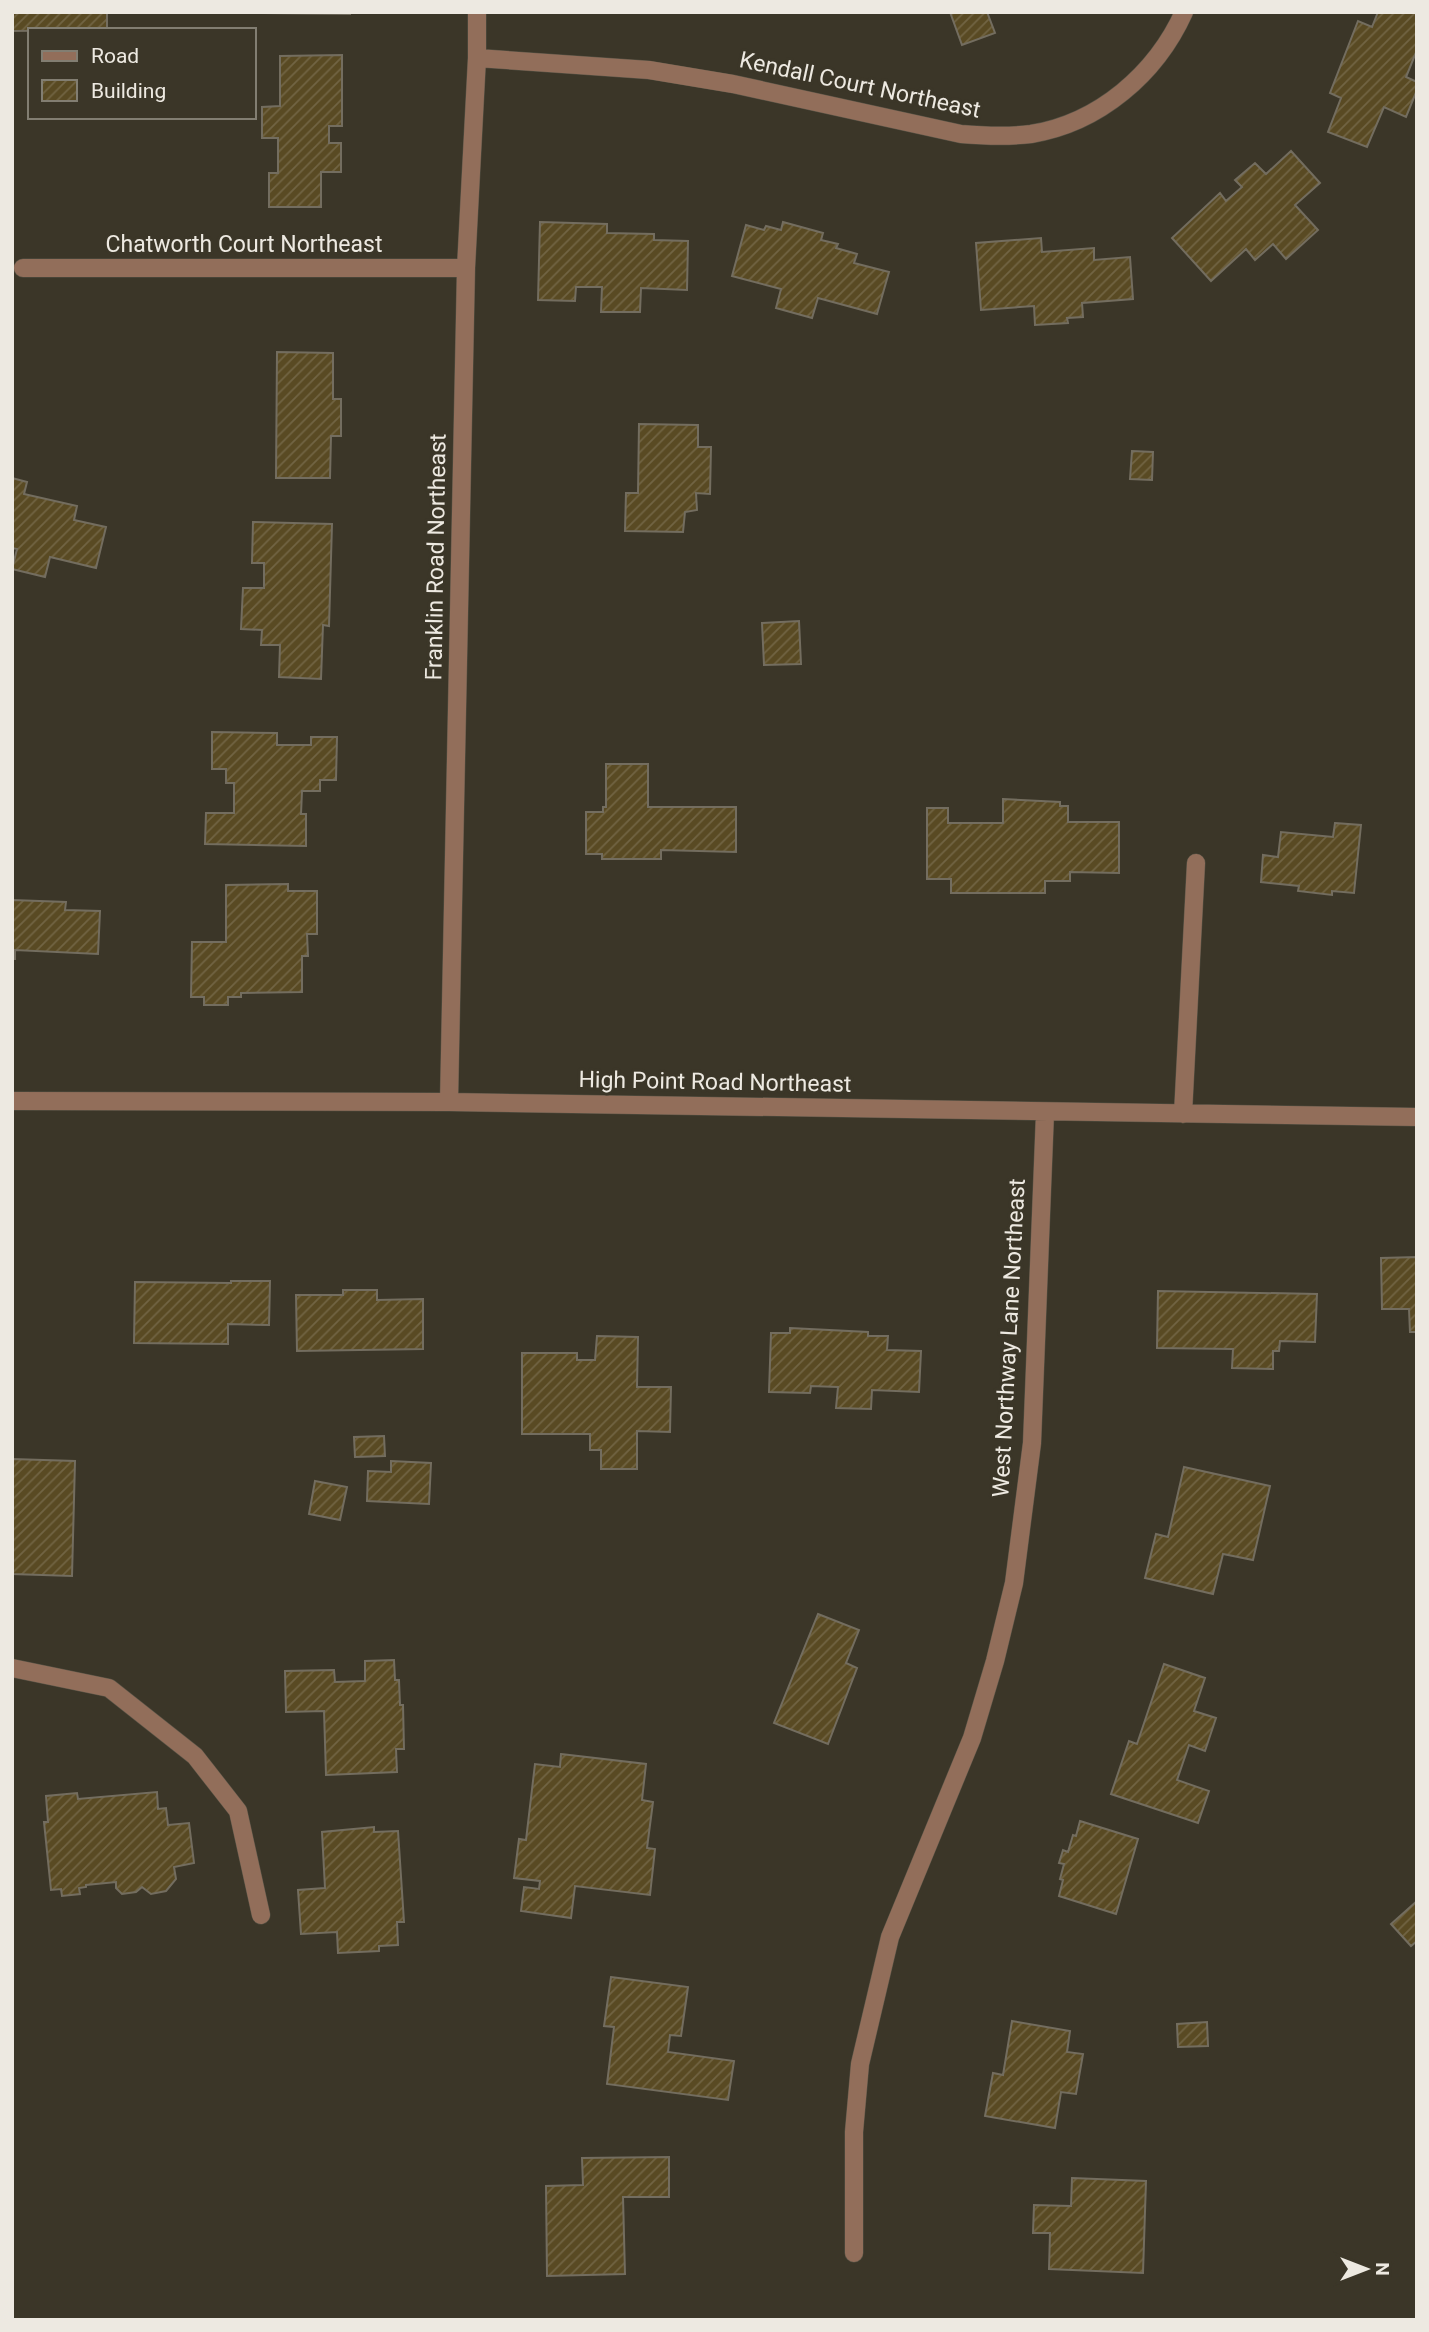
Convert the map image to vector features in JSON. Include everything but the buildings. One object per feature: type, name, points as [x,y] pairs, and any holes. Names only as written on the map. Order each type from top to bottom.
[{"type":"street","name":"Franklin Road Northeast","points":[[449,1102],[466,268],[477,12]]},
{"type":"street","name":"Kendall Court Northeast","points":[[477,58],[649,70],[733,83],[961,134],[997,137],[1042,131],[1063,125],[1098,109],[1128,89],[1153,64],[1175,32],[1184,12]]},
{"type":"street","name":"Chatworth Court Northeast","points":[[23,268],[466,268]]},
{"type":"street","points":[[1183,1114],[1196,863]]},
{"type":"street","name":"High Point Road Northeast","points":[[12,1101],[449,1102],[1417,1117]]},
{"type":"street","name":"West Northway Lane Northeast","points":[[854,2253],[854,2132],[860,2064],[890,1937],[972,1738],[1014,1583],[1032,1443],[1045,1113]]},
{"type":"street","points":[[12,1668],[109,1688],[195,1756],[238,1811],[261,1915]]}]
